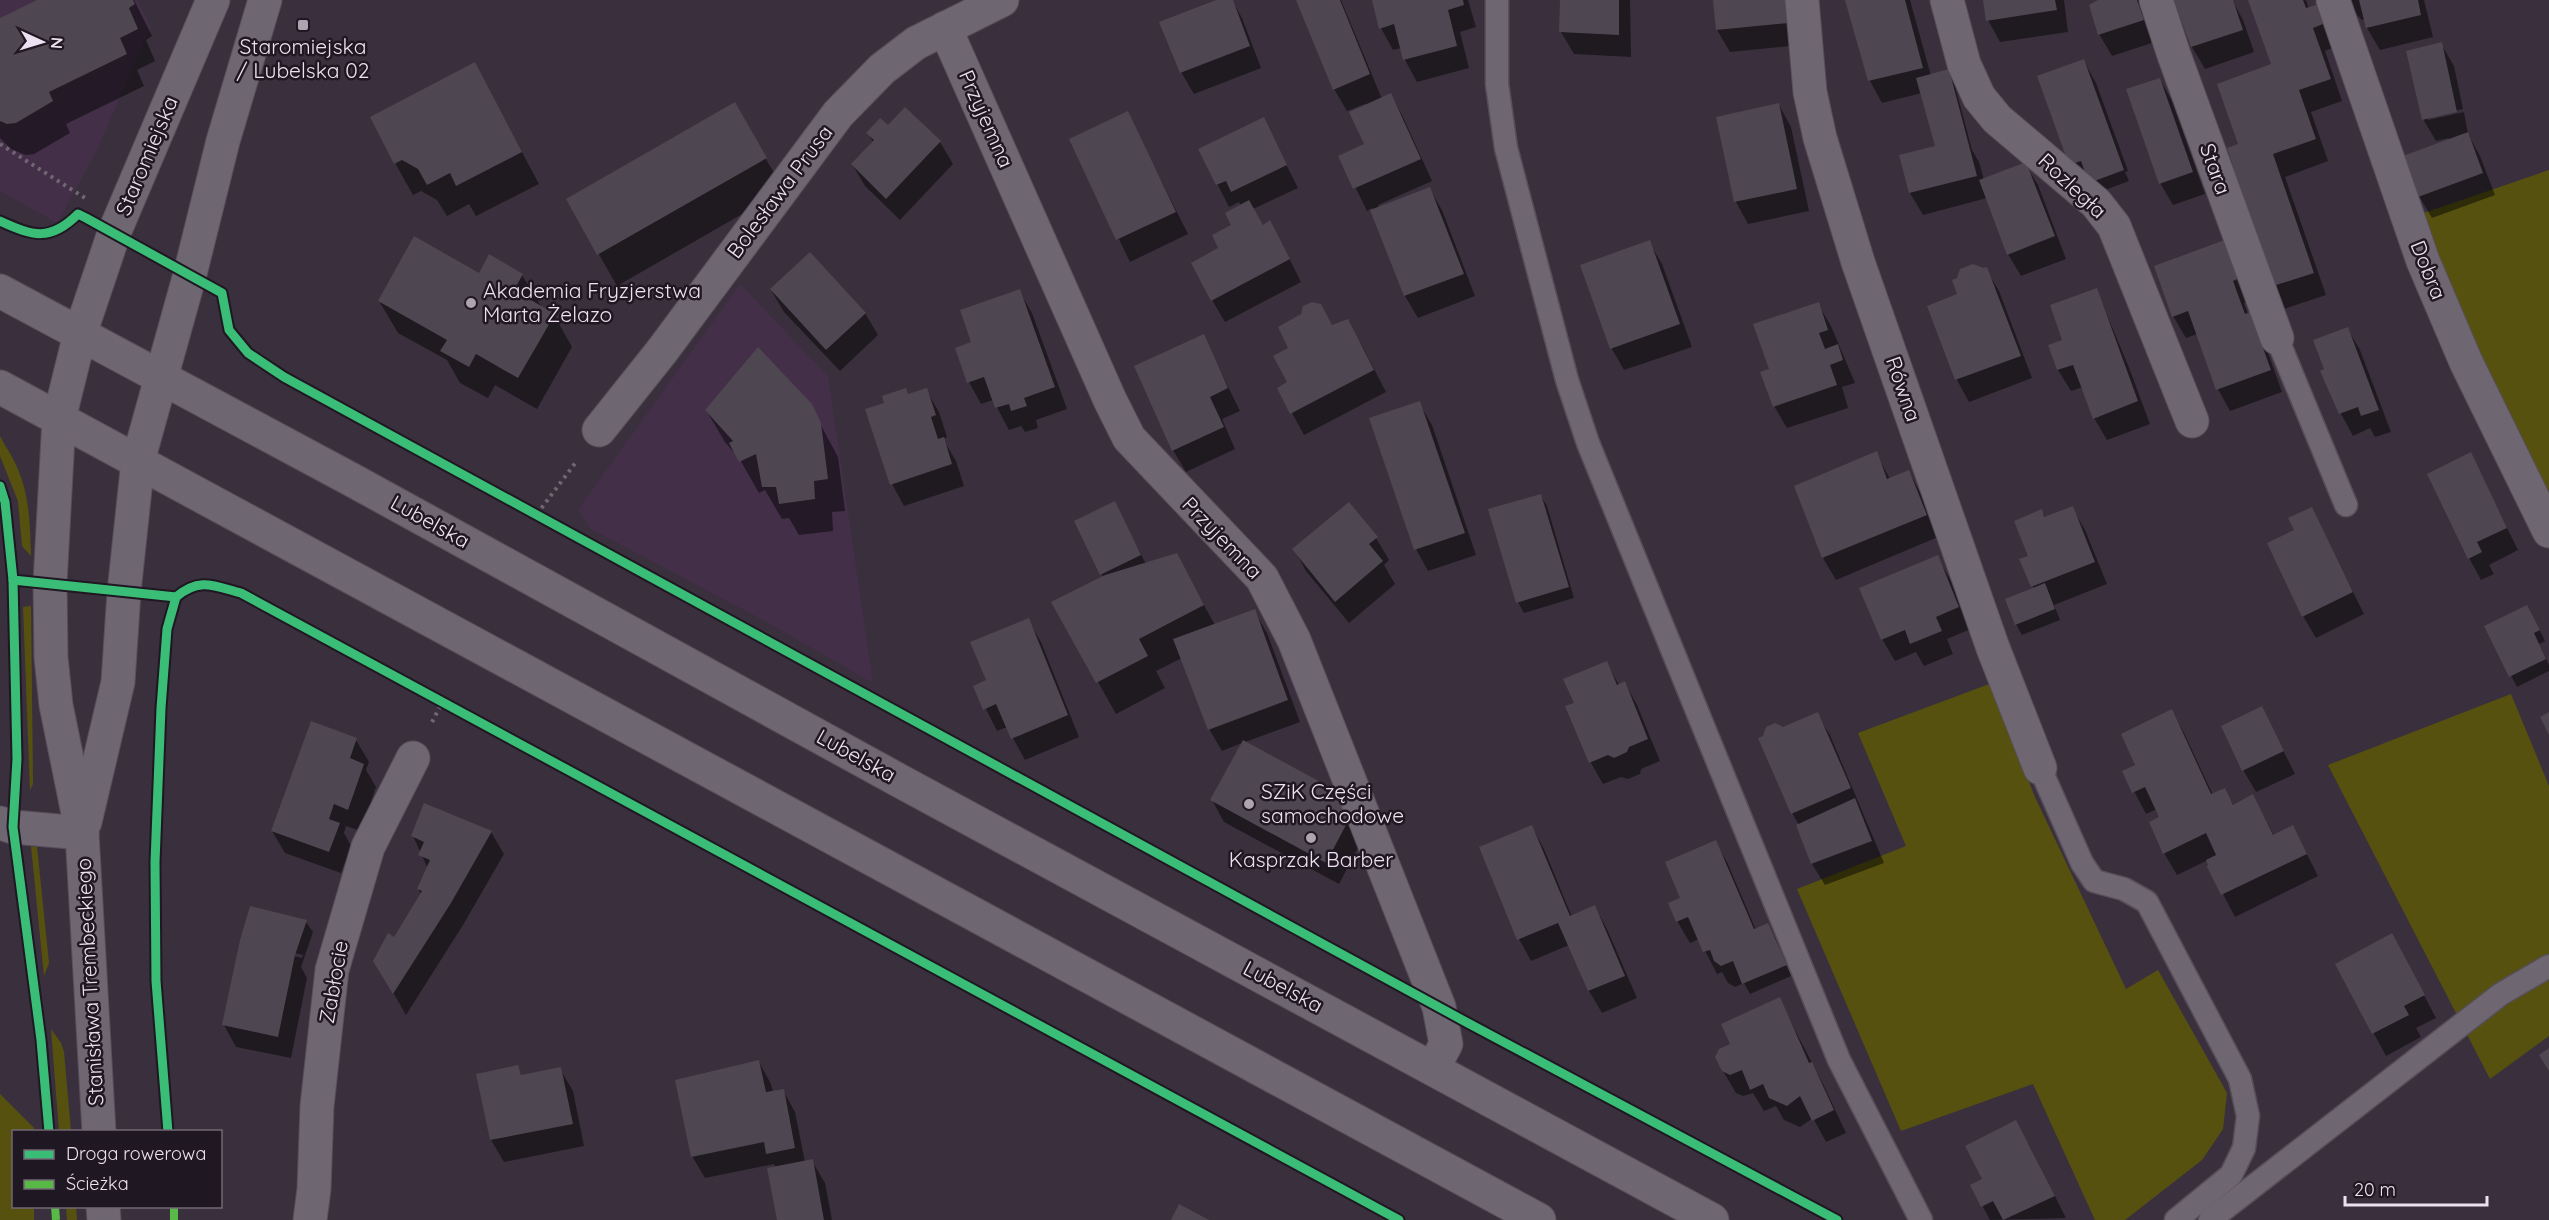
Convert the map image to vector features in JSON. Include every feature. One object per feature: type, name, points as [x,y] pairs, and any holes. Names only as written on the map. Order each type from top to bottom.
[{"type":"street","name":"Staromiejska","points":[[59,419],[80,334],[114,233],[213,0]]},
{"type":"street","points":[[160,378],[190,274],[223,141],[265,0]]},
{"type":"street","name":"Bolesława Prusa","points":[[599,430],[662,351],[838,114],[882,69],[916,43],[1002,0]]},
{"type":"street","name":"Równa","points":[[1802,0],[1810,92],[1820,138],[1862,273],[1985,626],[2040,768]]},
{"type":"street","name":"Rozległa","points":[[1947,0],[1964,64],[1979,97],[1997,119],[2096,203],[2114,226],[2192,421]]},
{"type":"street","name":"Stara","points":[[2157,0],[2174,55],[2277,338]]},
{"type":"street","name":"Dobra","points":[[2332,0],[2423,261],[2466,362],[2549,531]]},
{"type":"street","name":"Przyjemna","points":[[945,28],[1105,389],[1130,438],[1262,578],[1278,604],[1439,1007],[1446,1044],[1433,1068]]},
{"type":"street","name":"Lubelska","points":[[0,291],[354,481],[890,775],[1712,1220]]},
{"type":"street","name":"Stanisława Trembeckiego","points":[[82,833],[118,682],[124,592],[138,461],[160,378]]},
{"type":"street","points":[[0,387],[1533,1218]]},
{"type":"street","name":"Stanisława Trembeckiego","points":[[59,419],[50,584],[51,657],[56,705],[82,833],[99,1130]]},
{"type":"street","name":"Zabłocie","points":[[310,1220],[317,1106],[332,970],[368,847],[413,758]]},
{"type":"street","points":[[0,823],[13,827],[82,833]]},
{"type":"lane","points":[[1497,0],[1497,84],[1506,148],[1567,380],[1588,443],[1839,1060],[1921,1220]]},
{"type":"lane","points":[[2277,338],[2346,506]]},
{"type":"lane","points":[[2040,768],[2082,863],[2094,881],[2124,889],[2147,902],[2240,1079],[2248,1116],[2244,1148],[2231,1175],[2176,1220]]},
{"type":"lane","points":[[2210,1220],[2501,994],[2549,966]]},
{"type":"path","points":[[0,144],[86,199]]},
{"type":"path","points":[[537,514],[560,484]]},
{"type":"path","points":[[438,710],[443,701]]},
{"type":"shaded area","points":[[0,0],[137,0],[151,27],[95,154],[57,223],[0,191]]},
{"type":"shaded area","points":[[2549,170],[2549,500],[2500,408],[2421,214]]},
{"type":"shaded area","points":[[740,284],[828,376],[873,683],[767,622],[591,529],[578,510]]},
{"type":"shaded area","points":[[0,436],[23,482],[29,513],[31,556],[22,546],[18,501],[0,456]]},
{"type":"shaded area","points":[[31,606],[33,784],[30,790],[23,607]]},
{"type":"shaded area","points":[[1992,683],[2034,795],[2126,989],[2158,970],[2227,1093],[2223,1129],[2202,1160],[2125,1220],[2095,1220],[2033,1084],[1901,1131],[1797,889],[1906,846],[1858,733]]},
{"type":"shaded area","points":[[2511,694],[2549,786],[2549,1036],[2490,1079],[2328,765]]},
{"type":"shaded area","points":[[31,846],[37,847],[49,963],[44,976]]},
{"type":"shaded area","points":[[51,1029],[61,1043],[64,1052],[71,1130],[59,1130]]},
{"type":"shaded area","points":[[0,1094],[34,1128],[34,1130],[12,1130],[12,1208],[34,1208],[34,1220],[0,1220]]},
{"type":"shaded area","points":[[66,1208],[76,1208],[77,1220],[67,1220]]},
{"type":"building","points":[[37,0],[133,0],[135,4],[129,8],[138,29],[120,38],[127,54],[49,92],[53,101],[16,123],[7,124],[0,121],[0,18]]},
{"type":"building","points":[[1216,0],[1233,0],[1250,46],[1180,73],[1159,22]]},
{"type":"building","points":[[1296,0],[1340,0],[1370,74],[1333,90]]},
{"type":"building","points":[[1372,0],[1463,0],[1464,5],[1448,10],[1457,46],[1403,60],[1394,24],[1379,29]]},
{"type":"building","points":[[1560,0],[1619,0],[1619,35],[1559,32]]},
{"type":"building","points":[[1713,0],[1786,0],[1788,23],[1716,30]]},
{"type":"building","points":[[1845,0],[1905,0],[1923,68],[1868,81]]},
{"type":"building","points":[[1983,0],[2055,0],[2057,10],[1986,21]]},
{"type":"building","points":[[2098,0],[2137,0],[2144,20],[2098,35],[2089,5]]},
{"type":"building","points":[[2174,0],[2233,0],[2243,30],[2191,47]]},
{"type":"building","points":[[2248,0],[2303,0],[2306,8],[2316,5],[2323,24],[2313,28],[2331,79],[2299,90],[2316,139],[2273,154],[2314,273],[2270,287],[2230,170],[2234,169],[2227,148],[2238,144],[2217,84],[2271,64]]},
{"type":"building","points":[[2359,0],[2418,0],[2421,15],[2366,28]]},
{"type":"building","points":[[2442,42],[2457,112],[2422,120],[2406,51]]},
{"type":"building","points":[[2084,59],[2124,170],[2089,183],[2081,161],[2069,165],[2037,76]]},
{"type":"building","points":[[475,62],[522,152],[456,186],[450,173],[427,185],[418,169],[402,160],[394,164],[370,117]]},
{"type":"building","points":[[1949,69],[1977,176],[1909,193],[1899,155],[1935,146],[1916,78]]},
{"type":"building","points":[[2160,78],[2193,172],[2159,184],[2126,89]]},
{"type":"building","points":[[1391,93],[1421,159],[1353,189],[1338,156],[1364,144],[1349,112]]},
{"type":"building","points":[[735,102],[767,158],[597,255],[566,199]]},
{"type":"building","points":[[1779,103],[1797,189],[1734,202],[1716,117]]},
{"type":"building","points":[[905,107],[941,141],[886,199],[851,164],[874,140],[866,133],[880,118],[888,125]]},
{"type":"building","points":[[1128,111],[1176,212],[1116,240],[1069,139]]},
{"type":"building","points":[[1264,117],[1287,165],[1231,192],[1226,181],[1216,185],[1198,149]]},
{"type":"building","points":[[2468,132],[2483,173],[2418,197],[2403,156]]},
{"type":"building","points":[[2026,162],[2055,236],[2007,255],[1979,180]]},
{"type":"building","points":[[1430,187],[1464,274],[1404,296],[1370,210]]},
{"type":"building","points":[[1249,200],[1263,225],[1270,220],[1290,259],[1211,301],[1191,263],[1218,248],[1212,235],[1231,225],[1225,213]]},
{"type":"building","points":[[414,236],[479,273],[489,254],[523,274],[514,290],[555,314],[518,378],[476,354],[469,367],[440,351],[447,340],[378,301]]},
{"type":"building","points":[[2230,238],[2244,276],[2233,281],[2245,314],[2250,312],[2271,370],[2216,390],[2188,311],[2172,317],[2154,266]]},
{"type":"building","points":[[1650,240],[1680,324],[1610,349],[1580,265]]},
{"type":"building","points":[[810,252],[866,313],[826,350],[770,289]]},
{"type":"building","points":[[1973,264],[1983,268],[1987,267],[2021,356],[1955,380],[1927,306],[1957,294],[1952,280],[1957,278],[1960,269]]},
{"type":"building","points":[[2097,288],[2138,401],[2093,419],[2073,365],[2057,370],[2048,345],[2062,340],[2050,305]]},
{"type":"building","points":[[1020,289],[1055,387],[1024,398],[1027,406],[1011,411],[1009,404],[995,408],[984,377],[967,383],[955,348],[971,342],[960,310]]},
{"type":"building","points":[[1312,302],[1321,304],[1332,325],[1348,319],[1374,370],[1290,414],[1277,388],[1287,382],[1273,356],[1288,348],[1278,327],[1301,314],[1303,306]]},
{"type":"building","points":[[1819,302],[1828,330],[1819,333],[1825,349],[1838,344],[1843,360],[1830,365],[1837,385],[1773,407],[1760,372],[1769,369],[1753,324]]},
{"type":"building","points":[[2348,327],[2379,410],[2361,416],[2358,407],[2339,414],[2320,371],[2324,369],[2313,340]]},
{"type":"building","points":[[1204,334],[1228,388],[1210,397],[1224,427],[1172,451],[1134,366]]},
{"type":"building","points":[[758,347],[812,404],[821,423],[828,479],[814,481],[815,499],[779,504],[776,487],[762,487],[756,454],[739,462],[729,443],[733,441],[705,410]]},
{"type":"building","points":[[906,388],[908,394],[927,388],[936,415],[931,417],[938,439],[944,437],[952,464],[890,485],[865,409],[884,403],[882,396]]},
{"type":"building","points":[[1420,401],[1465,533],[1414,550],[1369,418]]},
{"type":"building","points":[[1877,451],[1887,479],[1909,470],[1927,515],[1822,558],[1794,486]]},
{"type":"building","points":[[2471,452],[2507,528],[2477,542],[2482,552],[2468,559],[2427,474]]},
{"type":"building","points":[[1541,494],[1569,587],[1516,603],[1488,509]]},
{"type":"building","points":[[1115,501],[1141,555],[1100,575],[1074,521]]},
{"type":"building","points":[[1349,502],[1378,537],[1369,544],[1383,561],[1335,602],[1292,549]]},
{"type":"building","points":[[2073,506],[2095,562],[2031,587],[2019,559],[2028,556],[2014,521],[2042,509],[2044,517]]},
{"type":"building","points":[[2312,507],[2353,592],[2302,617],[2267,543],[2294,530],[2288,518]]},
{"type":"building","points":[[1177,553],[1204,605],[1139,639],[1148,656],[1096,683],[1051,602],[1105,575]]},
{"type":"building","points":[[1938,555],[1959,607],[1936,617],[1942,631],[1910,644],[1905,630],[1881,640],[1859,588]]},
{"type":"building","points":[[2045,583],[2055,609],[2015,625],[2005,599]]},
{"type":"building","points":[[2527,605],[2540,630],[2534,633],[2546,659],[2509,677],[2484,626]]},
{"type":"building","points":[[1255,609],[1288,700],[1208,730],[1173,639]]},
{"type":"building","points":[[1029,618],[1068,715],[1011,739],[996,704],[983,710],[973,686],[986,680],[970,642]]},
{"type":"building","points":[[1607,661],[1617,685],[1625,681],[1648,739],[1629,747],[1627,752],[1614,758],[1608,755],[1589,763],[1565,706],[1574,703],[1563,679]]},
{"type":"building","points":[[2262,706],[2284,751],[2242,771],[2221,726]]},
{"type":"building","points":[[2172,709],[2211,794],[2225,788],[2233,805],[2253,794],[2273,835],[2293,825],[2307,854],[2221,895],[2207,867],[2206,860],[2216,855],[2206,833],[2163,854],[2149,822],[2159,817],[2145,787],[2132,793],[2122,771],[2135,765],[2121,734]]},
{"type":"building","points":[[1818,712],[1851,788],[1791,814],[1758,738],[1763,736],[1766,727],[1775,723],[1783,727]]},
{"type":"building","points":[[2549,712],[2549,735],[2540,717]]},
{"type":"building","points":[[311,721],[357,738],[350,758],[364,764],[348,810],[334,804],[329,819],[340,823],[329,852],[271,831]]},
{"type":"building","points":[[1243,740],[1337,791],[1347,823],[1326,863],[1210,800]]},
{"type":"building","points":[[1855,798],[1872,841],[1811,864],[1796,825]]},
{"type":"building","points":[[424,803],[492,831],[451,903],[393,994],[373,961],[388,933],[394,937],[422,891],[417,889],[430,860],[418,855],[424,842],[411,836]]},
{"type":"building","points":[[1532,825],[1570,916],[1595,905],[1625,976],[1588,991],[1558,923],[1517,940],[1479,847]]},
{"type":"building","points":[[1716,840],[1754,929],[1768,923],[1787,965],[1742,984],[1733,961],[1721,966],[1714,961],[1710,950],[1703,952],[1688,917],[1676,922],[1668,903],[1680,898],[1665,862]]},
{"type":"building","points":[[250,906],[307,920],[295,955],[278,1037],[222,1025],[240,940]]},
{"type":"building","points":[[2392,933],[2425,995],[2404,1006],[2409,1015],[2372,1034],[2335,964]]},
{"type":"building","points":[[1780,997],[1809,1063],[1812,1062],[1834,1110],[1812,1121],[1800,1096],[1787,1106],[1769,1098],[1763,1084],[1750,1090],[1742,1070],[1730,1075],[1722,1071],[1715,1057],[1719,1049],[1730,1044],[1721,1024]]},
{"type":"building","points":[[2549,1048],[2549,1071],[2539,1055]]},
{"type":"building","points":[[759,1060],[766,1092],[784,1089],[795,1148],[766,1154],[764,1142],[691,1157],[675,1080]]},
{"type":"building","points":[[518,1065],[521,1075],[561,1067],[573,1124],[490,1140],[476,1074]]},
{"type":"building","points":[[2016,1120],[2055,1196],[2003,1220],[1993,1201],[1981,1207],[1970,1185],[1982,1179],[1965,1146]]},
{"type":"building","points":[[813,1159],[824,1220],[777,1220],[767,1168]]},
{"type":"building","points":[[1179,1204],[1209,1220],[1171,1220]]},
{"type":"marked path","points":[[55,1208],[56,1220]]},
{"type":"marked path","points":[[174,1208],[174,1220]]},
{"type":"cycle path","points":[[0,221],[22,230],[41,234],[59,229],[78,214],[86,218],[222,293],[229,330],[248,353],[284,377],[1466,1022],[1837,1220]]},
{"type":"cycle path","points":[[0,486],[5,502],[13,580],[176,597],[200,585],[215,586],[241,593],[1399,1220]]},
{"type":"cycle path","points":[[13,580],[17,759],[13,827],[41,1040],[49,1130]]},
{"type":"cycle path","points":[[168,1130],[156,981],[155,862],[161,708],[167,629],[176,597]]},
{"type":"place","name":"Staromiejska / Lubelska 02","points":[[303,25]]},
{"type":"place","name":"Akademia Fryzjerstwa Marta Żelazo","points":[[471,303]]},
{"type":"place","name":"SZiK Części samochodowe","points":[[1249,804]]},
{"type":"place","name":"Kasprzak Barber","points":[[1311,838]]}]
